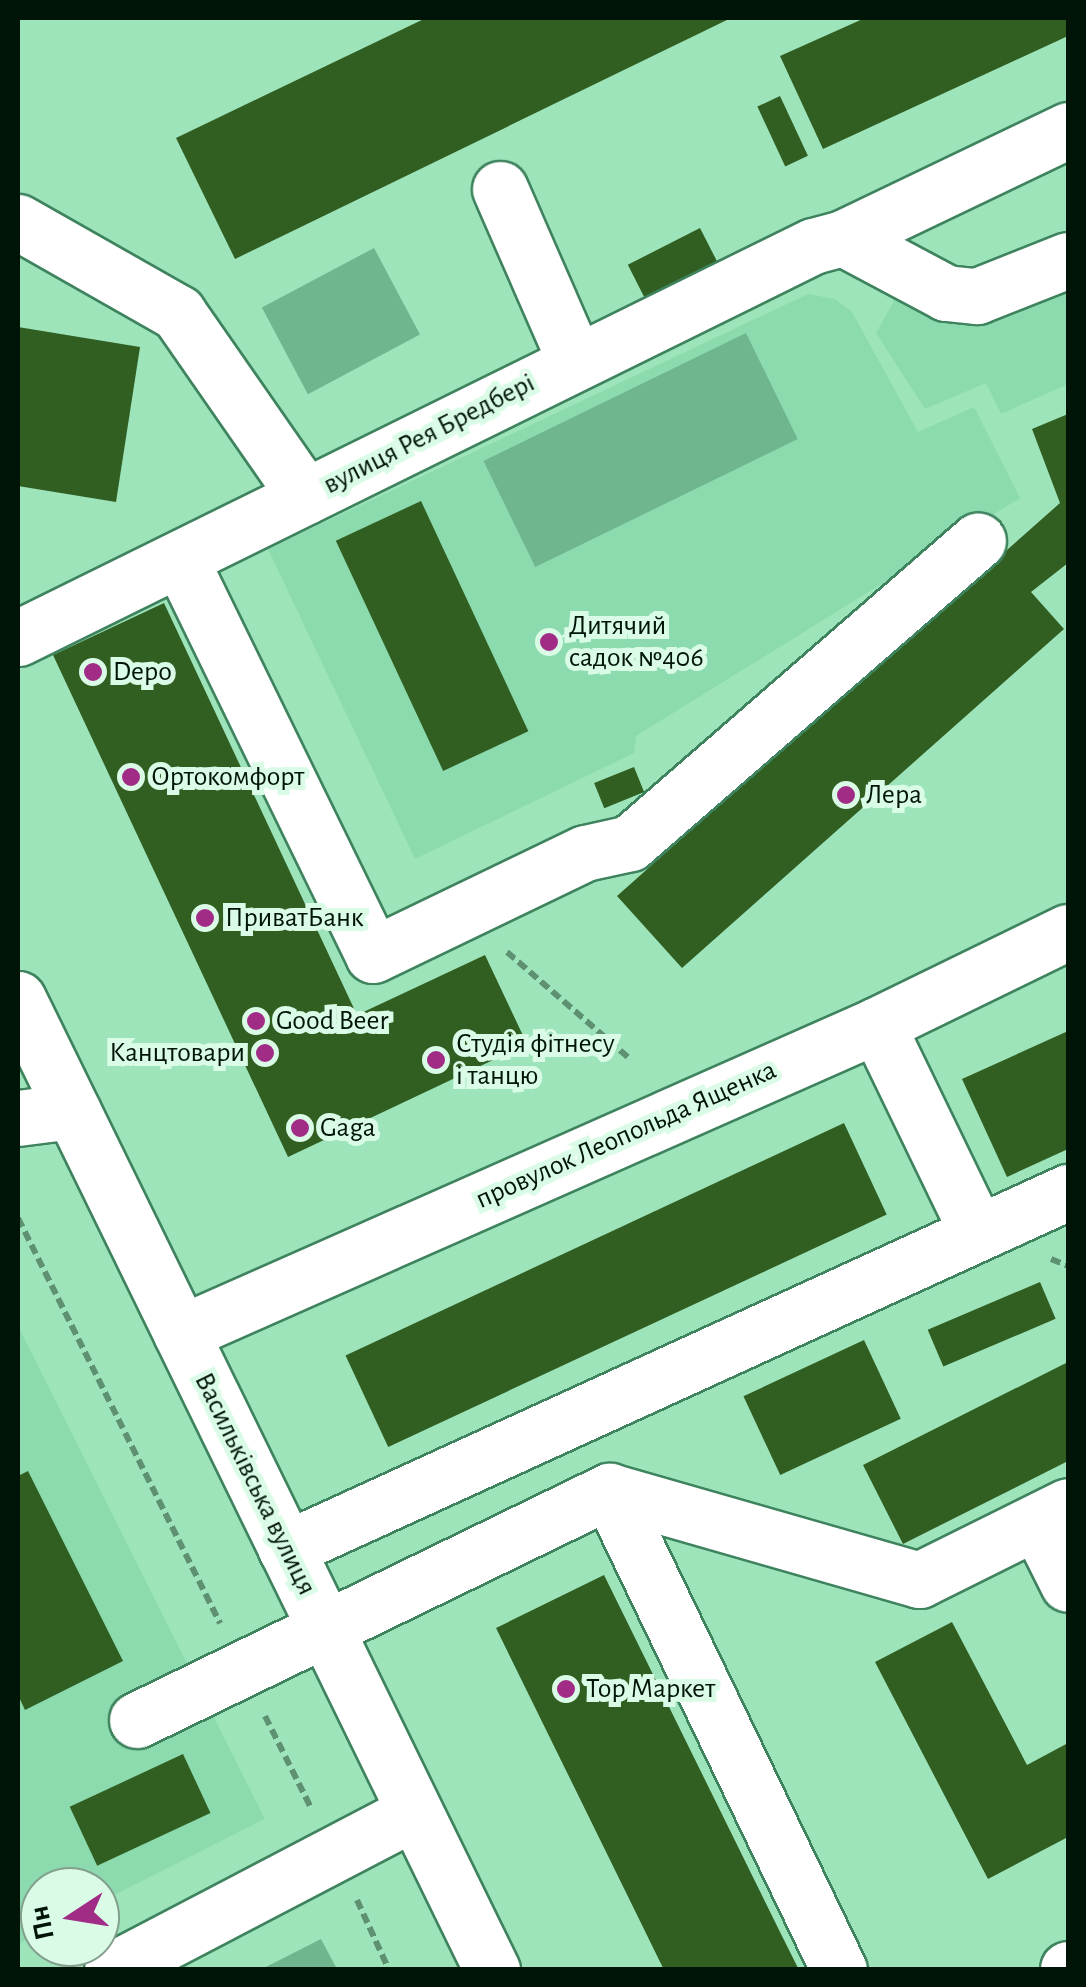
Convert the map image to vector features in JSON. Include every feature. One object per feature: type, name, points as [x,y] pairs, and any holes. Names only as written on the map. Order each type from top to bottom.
[{"type":"street","name":"вулиця Рея Бредбері","points":[[18,638],[812,246],[843,238],[1068,130]]},
{"type":"street","points":[[500,189],[576,361]]},
{"type":"street","points":[[18,222],[178,313],[304,496]]},
{"type":"street","points":[[843,238],[946,293],[977,296],[1068,260]]},
{"type":"street","points":[[181,560],[373,955],[586,853],[630,843],[978,540]]},
{"type":"street","name":"провулок Леопольда Ященка","points":[[181,1332],[878,1024],[1068,932]]},
{"type":"street","name":"Васильківська вулиця","points":[[18,999],[492,1970]]},
{"type":"street","points":[[878,1024],[977,1232]]},
{"type":"street","points":[[18,1118],[73,1111]]},
{"type":"street","points":[[286,1549],[1068,1192]]},
{"type":"street","points":[[137,1720],[609,1491],[919,1580],[1053,1514],[1068,1584]]},
{"type":"street","points":[[609,1491],[839,1970]]},
{"type":"street","points":[[112,1970],[414,1812]]},
{"type":"path","points":[[463,914],[630,1059]]},
{"type":"path","points":[[18,1218],[389,1970]]},
{"type":"shaded area","points":[[374,248],[420,335],[308,394],[262,308]]},
{"type":"shaded area","points":[[1068,282],[1068,384],[1001,414],[986,383],[925,409],[876,333],[900,290]]},
{"type":"shaded area","name":"Дитячий садок №406","points":[[808,294],[835,299],[852,312],[918,432],[974,407],[1020,498],[636,736],[634,753],[415,859],[268,549]]},
{"type":"shaded area","points":[[746,333],[798,439],[535,567],[484,461]]},
{"type":"shaded area","points":[[18,1326],[265,1819],[120,1892],[120,1867],[20,1867],[18,1944]]},
{"type":"shaded area","points":[[321,1939],[337,1969],[262,1969]]},
{"type":"building","points":[[426,18],[731,18],[235,259],[176,138]]},
{"type":"building","points":[[865,18],[1068,18],[1068,36],[823,149],[780,56]]},
{"type":"building","points":[[780,96],[808,156],[785,166],[757,107]]},
{"type":"building","points":[[700,228],[717,262],[645,299],[628,265]]},
{"type":"building","points":[[18,327],[140,347],[116,502],[18,486]]},
{"type":"building","points":[[1068,414],[1068,563],[1031,592],[1064,629],[682,968],[617,896],[1060,503],[1032,429]]},
{"type":"building","points":[[421,501],[528,731],[443,771],[336,541]]},
{"type":"building","points":[[164,603],[357,1015],[485,955],[527,1044],[288,1157],[53,655]]},
{"type":"building","points":[[634,767],[644,792],[604,808],[594,783]]},
{"type":"building","points":[[1068,1031],[1068,1149],[1007,1177],[962,1079]]},
{"type":"building","points":[[844,1123],[887,1215],[388,1447],[346,1355]]},
{"type":"building","points":[[1040,1282],[1056,1319],[943,1366],[928,1330]]},
{"type":"building","points":[[864,1340],[901,1419],[780,1475],[743,1396]]},
{"type":"building","points":[[1068,1362],[1068,1461],[903,1544],[863,1465]]},
{"type":"building","points":[[28,1471],[123,1661],[25,1710],[18,1695],[18,1476]]},
{"type":"building","points":[[604,1575],[799,1970],[664,1970],[496,1628]]},
{"type":"building","points":[[952,1622],[1027,1765],[1068,1743],[1068,1837],[988,1879],[875,1662]]},
{"type":"building","points":[[183,1754],[210,1813],[97,1866],[70,1807]]},
{"type":"place","name":"Дитячий садок №406","points":[[549,642]]},
{"type":"place","name":"Depo","points":[[93,672]]},
{"type":"place","name":"Ортокомфорт","points":[[131,777]]},
{"type":"place","name":"Лера","points":[[846,795]]},
{"type":"place","name":"ПриватБанк","points":[[205,918]]},
{"type":"place","name":"Good Beer","points":[[256,1021]]},
{"type":"place","name":"Канцтовари","points":[[265,1053]]},
{"type":"place","name":"Студія фітнесу і танцю","points":[[436,1060]]},
{"type":"place","name":"Gaga","points":[[300,1128]]},
{"type":"place","name":"Top Маркет","points":[[566,1689]]}]
